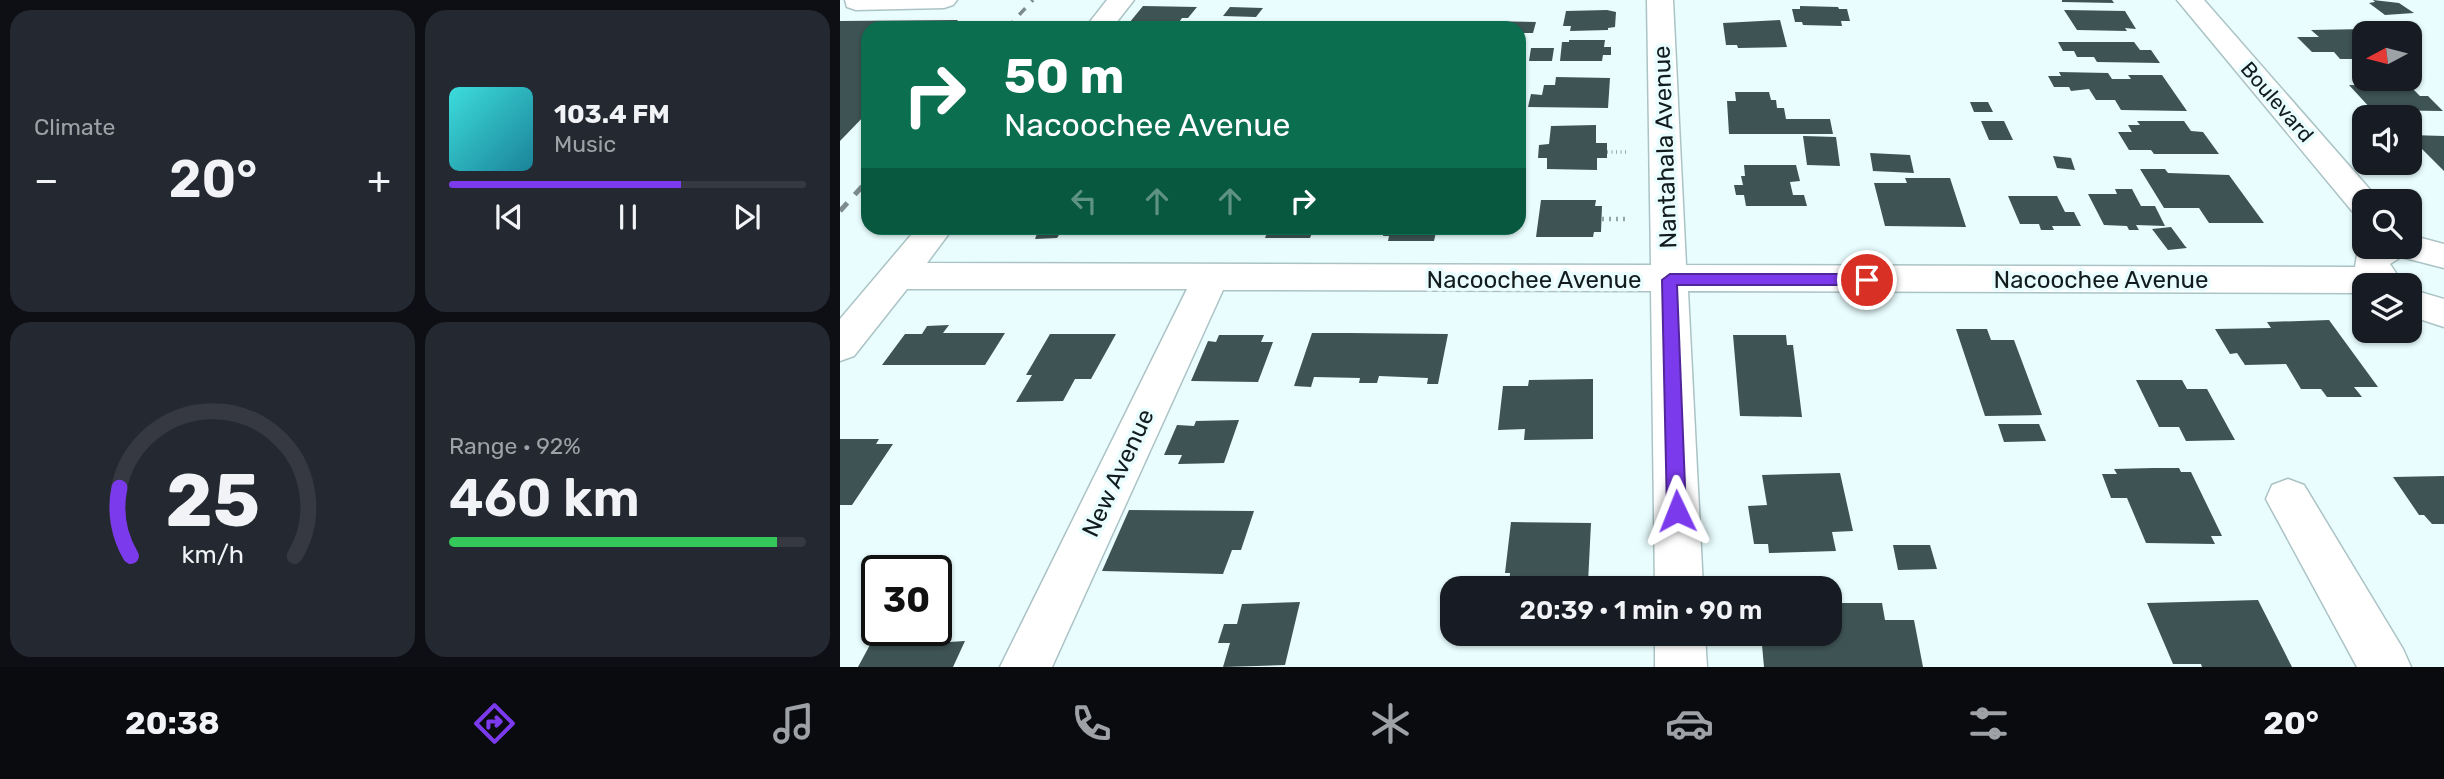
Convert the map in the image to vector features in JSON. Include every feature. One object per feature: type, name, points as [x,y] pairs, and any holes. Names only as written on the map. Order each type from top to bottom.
[{"type":"street","points":[[1104,21],[1121,0]]},
{"type":"street","name":"Nantahala Avenue","points":[[1660,0],[1679,576]]},
{"type":"street","name":"Boulevard","points":[[2190,0],[2352,189]]},
{"type":"street","points":[[851,3],[943,1]]},
{"type":"street","points":[[840,346],[930,235]]},
{"type":"street","points":[[2422,250],[2444,256]]},
{"type":"street","name":"Nacoochee Avenue","points":[[897,276],[2352,283]]},
{"type":"street","name":"New Avenue","points":[[1026,667],[1210,279]]},
{"type":"street","points":[[2422,306],[2444,313]]},
{"type":"street","points":[[2288,499],[2385,667]]},
{"type":"street","points":[[1680,646],[1681,667]]},
{"type":"path","points":[[1607,152],[1629,152]]},
{"type":"path","points":[[1602,219],[1630,219]]},
{"type":"building","points":[[2112,0],[2114,3],[2062,2]]},
{"type":"building","points":[[2373,0],[2399,3],[2414,13],[2385,15],[2369,3],[2375,2]]},
{"type":"building","points":[[1143,6],[1197,7],[1188,18],[1180,21],[1131,21]]},
{"type":"building","points":[[1800,6],[1847,9],[1850,21],[1841,21],[1842,26],[1803,25],[1802,22],[1795,22],[1792,9],[1800,9]]},
{"type":"building","points":[[1230,7],[1263,8],[1256,17],[1223,16]]},
{"type":"building","points":[[2064,10],[2125,11],[2136,29],[2077,30]]},
{"type":"building","points":[[1566,11],[1616,12],[1615,27],[1608,30],[1570,31],[1571,26],[1563,26]]},
{"type":"building","points":[[958,20],[861,21],[861,119],[840,141],[840,21]]},
{"type":"building","points":[[1780,20],[1787,47],[1738,48],[1737,45],[1726,45],[1723,23]]},
{"type":"building","points":[[1526,22],[1536,22],[1533,33],[1526,33]]},
{"type":"building","points":[[2352,29],[2352,59],[2340,59],[2334,52],[2312,52],[2297,37],[2319,37],[2311,30]]},
{"type":"building","points":[[1605,40],[1604,47],[1611,47],[1611,55],[1603,55],[1602,61],[1560,61],[1562,42]]},
{"type":"building","points":[[2058,42],[2134,42],[2140,50],[2151,50],[2160,63],[2097,62],[2094,57],[2077,57],[2074,51],[2063,51]]},
{"type":"building","points":[[1531,48],[1554,48],[1552,61],[1529,61]]},
{"type":"building","points":[[2059,72],[2108,73],[2112,79],[2131,79],[2128,75],[2162,75],[2187,111],[2121,110],[2115,100],[2096,100],[2089,89],[2071,91],[2069,87],[2054,87],[2048,76],[2061,76]]},
{"type":"building","points":[[1556,77],[1610,78],[1608,108],[1528,107],[1531,94],[1542,95],[1544,85],[1555,85]]},
{"type":"building","points":[[2355,91],[2415,91],[2420,96],[2428,96],[2443,111],[2422,111],[2422,105],[2367,105]]},
{"type":"building","points":[[1735,92],[1769,92],[1771,100],[1776,100],[1777,108],[1784,108],[1786,119],[1830,119],[1833,134],[1729,134],[1727,101],[1736,101]]},
{"type":"building","points":[[1970,102],[1988,102],[1993,112],[1974,112]]},
{"type":"building","points":[[1981,121],[2004,121],[2013,140],[1989,140]]},
{"type":"building","points":[[2137,121],[2184,121],[2191,131],[2203,132],[2219,154],[2154,154],[2151,150],[2129,150],[2118,132],[2132,132],[2128,125],[2140,125]]},
{"type":"building","points":[[1596,125],[1596,143],[1607,143],[1607,158],[1597,158],[1597,170],[1547,169],[1547,158],[1538,158],[1539,145],[1549,144],[1551,126]]},
{"type":"building","points":[[2422,135],[2444,136],[2444,171],[2422,149]]},
{"type":"building","points":[[1803,136],[1836,137],[1840,166],[1807,165]]},
{"type":"building","points":[[1870,153],[1910,155],[1914,173],[1873,171]]},
{"type":"building","points":[[2053,156],[2071,158],[2075,170],[2057,168]]},
{"type":"building","points":[[1744,165],[1796,165],[1800,181],[1790,182],[1793,195],[1804,195],[1807,206],[1746,206],[1744,195],[1736,195],[1734,185],[1743,185],[1741,176],[1745,176]]},
{"type":"building","points":[[2140,169],[2165,169],[2168,173],[2229,175],[2264,223],[2209,223],[2199,208],[2164,208]]},
{"type":"building","points":[[1905,178],[1950,178],[1966,227],[1885,226],[1874,183],[1907,183]]},
{"type":"building","points":[[2115,189],[2132,189],[2141,206],[2155,206],[2165,226],[2136,225],[2139,230],[2129,230],[2127,226],[2104,225],[2088,194],[2117,194]]},
{"type":"building","points":[[2008,196],[2057,196],[2065,212],[2074,212],[2081,226],[2052,226],[2054,230],[2041,230],[2039,224],[2020,224]]},
{"type":"building","points":[[1541,200],[1596,200],[1595,206],[1602,206],[1601,232],[1594,232],[1593,237],[1536,237]]},
{"type":"building","points":[[2171,227],[2187,248],[2168,250],[2152,229]]},
{"type":"building","points":[[1036,235],[1059,235],[1057,238],[1035,239]]},
{"type":"building","points":[[1266,235],[1311,235],[1310,238],[1265,238]]},
{"type":"building","points":[[1435,235],[1434,241],[1388,241],[1389,236],[1383,236]]},
{"type":"building","points":[[2329,320],[2378,387],[2354,387],[2362,397],[2327,397],[2321,389],[2301,389],[2286,364],[2245,365],[2237,353],[2230,354],[2215,329],[2271,328],[2267,322]]},
{"type":"building","points":[[949,325],[943,333],[1005,333],[985,365],[882,365],[905,334],[922,334],[927,326]]},
{"type":"building","points":[[1956,329],[1987,329],[1991,340],[2014,340],[2042,415],[1985,416]]},
{"type":"building","points":[[1312,333],[1448,334],[1438,384],[1427,384],[1428,378],[1379,376],[1377,383],[1359,383],[1360,378],[1314,377],[1311,387],[1294,386]]},
{"type":"building","points":[[1050,334],[1116,334],[1091,379],[1075,379],[1063,401],[1016,402],[1032,375],[1026,375]]},
{"type":"building","points":[[1219,335],[1264,335],[1261,342],[1273,342],[1258,382],[1191,381],[1208,341],[1216,342]]},
{"type":"building","points":[[1733,335],[1786,335],[1787,345],[1793,345],[1802,417],[1740,416]]},
{"type":"building","points":[[1593,379],[1593,439],[1524,440],[1525,429],[1498,430],[1503,386],[1528,386],[1529,380]]},
{"type":"building","points":[[2136,380],[2182,380],[2187,389],[2207,389],[2235,440],[2186,441],[2179,427],[2159,427]]},
{"type":"building","points":[[1239,420],[1224,463],[1178,464],[1182,455],[1164,455],[1177,425],[1194,426],[1196,421]]},
{"type":"building","points":[[1998,424],[2039,424],[2046,441],[2004,442]]},
{"type":"building","points":[[840,439],[879,439],[876,444],[893,444],[852,505],[840,505]]},
{"type":"building","points":[[2179,468],[2181,472],[2191,472],[2222,536],[2211,536],[2215,544],[2146,543],[2127,498],[2111,498],[2102,474],[2117,474],[2114,469]]},
{"type":"building","points":[[1840,473],[1853,531],[1832,532],[1836,551],[1769,553],[1768,544],[1754,544],[1748,506],[1767,505],[1762,475]]},
{"type":"building","points":[[2444,476],[2444,524],[2432,524],[2424,515],[2419,515],[2393,477]]},
{"type":"building","points":[[1129,510],[1254,511],[1241,550],[1232,550],[1223,574],[1102,571]]},
{"type":"building","points":[[1511,522],[1591,523],[1588,576],[1510,576],[1510,573],[1505,573]]},
{"type":"building","points":[[1893,545],[1930,545],[1937,569],[1898,570]]},
{"type":"building","points":[[2258,600],[2292,667],[2202,667],[2201,664],[2173,664],[2147,603]]},
{"type":"building","points":[[1300,602],[1285,665],[1223,667],[1230,643],[1218,643],[1224,624],[1237,624],[1242,604]]},
{"type":"building","points":[[1842,603],[1882,603],[1885,620],[1914,620],[1923,667],[1764,667],[1762,646],[1842,646]]},
{"type":"building","points":[[965,641],[953,667],[858,667],[869,646],[952,646],[952,642]]},
{"type":"railway","points":[[1014,21],[1033,0]]},
{"type":"railway","points":[[840,211],[861,188]]},
{"type":"route","points":[[1677,511],[1670,280],[1867,280]]}]
